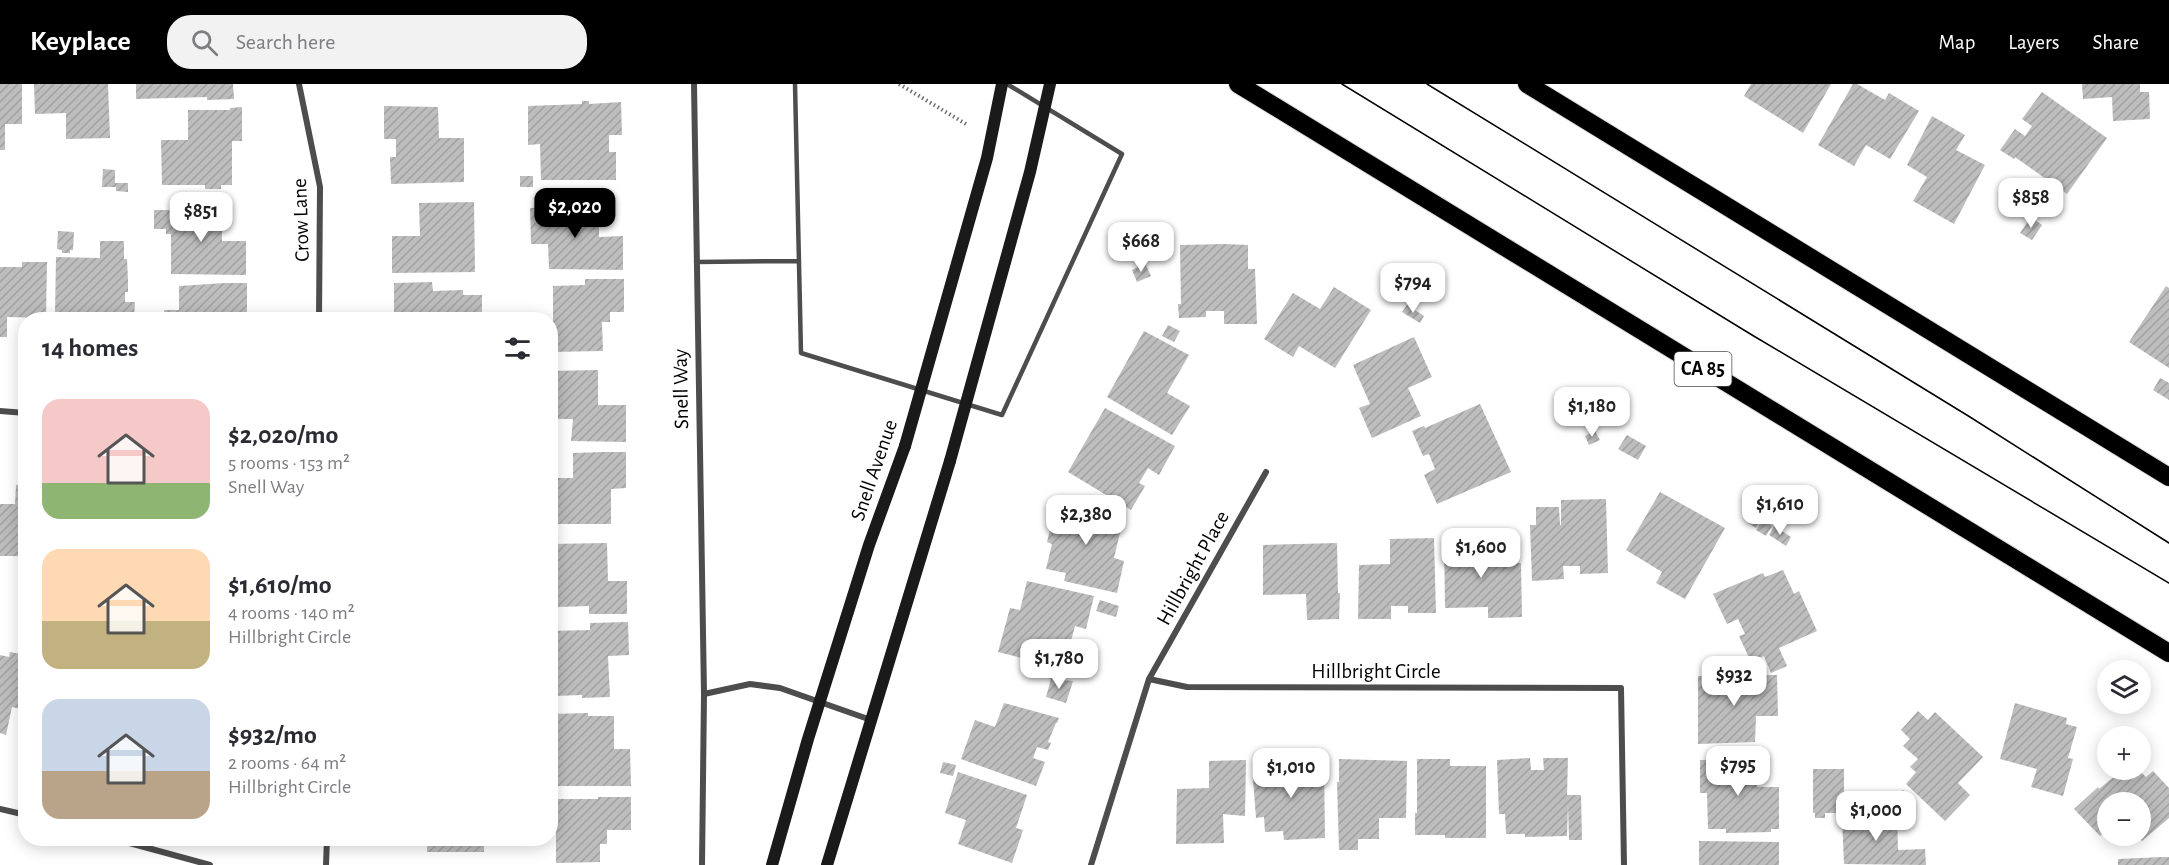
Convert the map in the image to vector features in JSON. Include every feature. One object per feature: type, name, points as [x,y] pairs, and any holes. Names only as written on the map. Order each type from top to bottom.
[{"type":"highway","name":"CA 85","points":[[1238,84],[2169,653]]},
{"type":"highway","points":[[1527,84],[2169,477]]},
{"type":"main road","name":"Snell Avenue","points":[[772,865],[868,545],[905,446],[987,158],[1002,84]]},
{"type":"main road","points":[[827,865],[950,462],[1030,172],[1050,84]]},
{"type":"street","name":"Crow Lane","points":[[299,84],[320,187],[319,312]]},
{"type":"street","name":"Snell Way","points":[[694,84],[704,694],[702,865]]},
{"type":"street","points":[[0,411],[18,412]]},
{"type":"street","name":"Hillbright Place","points":[[1149,679],[1266,472]]},
{"type":"street","points":[[1091,865],[1149,679]]},
{"type":"street","name":"Hillbright Circle","points":[[1149,679],[1187,687],[1621,688],[1624,865]]},
{"type":"street","points":[[704,694],[750,684],[780,688],[872,720]]},
{"type":"street","points":[[0,809],[18,814]]},
{"type":"street","points":[[140,846],[210,865]]},
{"type":"street","points":[[326,865],[327,846]]},
{"type":"lane","points":[[795,84],[801,353],[1002,415],[1122,154],[1007,84]]},
{"type":"lane","points":[[696,262],[799,261]]},
{"type":"path","points":[[898,84],[966,124]]},
{"type":"building","points":[[0,84],[22,84],[22,124],[5,124],[5,150],[0,150]]},
{"type":"building","points":[[34,84],[108,84],[110,138],[66,139],[66,113],[35,114]]},
{"type":"building","points":[[136,84],[233,84],[234,99],[207,100],[207,97],[136,99]]},
{"type":"building","points":[[1751,84],[1831,84],[1803,133],[1744,96]]},
{"type":"building","points":[[1853,84],[1885,100],[1889,93],[1919,111],[1890,159],[1866,145],[1854,166],[1818,145]]},
{"type":"building","points":[[2082,84],[2140,84],[2140,92],[2149,92],[2150,119],[2113,121],[2112,97],[2083,99]]},
{"type":"building","points":[[2042,92],[2107,138],[2067,194],[2015,157],[2014,159],[2000,150],[2015,129],[2025,136],[2032,126],[2022,119]]},
{"type":"building","points":[[582,101],[589,101],[589,104],[621,102],[622,135],[609,135],[609,152],[616,152],[616,180],[541,180],[540,144],[528,145],[528,106],[582,104]]},
{"type":"building","points":[[384,106],[438,107],[439,138],[464,138],[464,182],[391,184],[390,157],[396,157],[396,139],[384,139]]},
{"type":"building","points":[[242,107],[242,141],[232,141],[232,185],[221,185],[221,189],[205,189],[205,185],[162,185],[161,140],[188,140],[188,110],[230,110],[230,108]]},
{"type":"building","points":[[1932,116],[1965,135],[1956,150],[1985,165],[1954,224],[1913,201],[1927,177],[1907,165]]},
{"type":"building","points":[[103,169],[115,170],[115,183],[128,183],[128,192],[116,191],[116,187],[102,187]]},
{"type":"building","points":[[520,176],[533,176],[533,187],[520,187]]},
{"type":"building","points":[[2016,183],[2019,194],[2011,196],[2008,185]]},
{"type":"building","points":[[474,202],[475,272],[392,273],[392,236],[420,236],[419,203]]},
{"type":"building","points":[[599,206],[599,237],[623,236],[623,270],[549,269],[548,244],[531,244],[530,208]]},
{"type":"building","points":[[154,210],[222,210],[222,241],[246,241],[246,275],[171,274],[171,234],[166,234],[166,229],[154,229]]},
{"type":"building","points":[[2031,217],[2042,225],[2032,240],[2020,233]]},
{"type":"building","points":[[58,231],[74,232],[73,250],[70,250],[70,253],[62,253],[62,250],[57,249]]},
{"type":"building","points":[[100,241],[124,241],[124,259],[127,259],[128,280],[125,302],[135,302],[134,312],[55,312],[56,257],[100,258]]},
{"type":"building","points":[[1180,245],[1248,245],[1248,269],[1255,269],[1257,324],[1224,324],[1224,311],[1206,311],[1206,317],[1179,318],[1178,304],[1181,304]]},
{"type":"building","points":[[22,262],[47,262],[46,312],[18,312],[18,317],[7,317],[7,337],[0,337],[0,267],[22,267]]},
{"type":"building","points":[[1145,263],[1151,276],[1137,282],[1132,270]]},
{"type":"building","points":[[585,279],[624,279],[624,312],[610,312],[610,322],[602,322],[603,351],[558,352],[558,312],[553,312],[553,286],[585,285]]},
{"type":"building","points":[[432,282],[433,291],[463,290],[463,295],[482,295],[482,312],[394,312],[394,283]]},
{"type":"building","points":[[247,283],[247,312],[164,312],[164,310],[179,310],[179,286]]},
{"type":"building","points":[[2166,286],[2169,288],[2169,368],[2129,342]]},
{"type":"building","points":[[1334,287],[1371,310],[1335,368],[1299,346],[1293,357],[1264,339],[1293,293],[1320,309]]},
{"type":"building","points":[[1407,305],[1424,316],[1420,323],[1402,312]]},
{"type":"building","points":[[1168,325],[1180,331],[1174,342],[1162,336]]},
{"type":"building","points":[[1144,331],[1189,355],[1167,393],[1190,406],[1172,435],[1107,397]]},
{"type":"building","points":[[1414,337],[1432,377],[1408,388],[1421,416],[1372,438],[1359,408],[1370,404],[1353,365]]},
{"type":"building","points":[[598,370],[598,405],[626,405],[626,442],[571,441],[573,419],[558,419],[558,371]]},
{"type":"building","points":[[2160,378],[2169,383],[2169,400],[2153,390]]},
{"type":"building","points":[[1480,404],[1511,472],[1437,504],[1424,475],[1435,469],[1429,454],[1423,456],[1412,431],[1424,426],[1425,428]]},
{"type":"building","points":[[1105,408],[1175,446],[1159,475],[1148,468],[1139,483],[1145,486],[1131,510],[1068,472]]},
{"type":"building","points":[[1595,431],[1600,440],[1589,445],[1585,436]]},
{"type":"building","points":[[1627,435],[1646,446],[1638,460],[1618,449]]},
{"type":"building","points":[[626,452],[626,488],[611,489],[611,524],[558,524],[558,478],[573,478],[573,453]]},
{"type":"building","points":[[16,485],[18,485],[18,556],[0,556],[0,504],[15,504]]},
{"type":"building","points":[[1660,492],[1725,528],[1685,599],[1656,583],[1662,572],[1626,550]]},
{"type":"building","points":[[1606,499],[1608,573],[1580,574],[1580,566],[1563,566],[1564,579],[1532,581],[1530,525],[1536,525],[1536,507],[1559,507],[1561,525],[1561,500]]},
{"type":"building","points":[[1057,500],[1124,516],[1114,558],[1124,561],[1117,593],[1064,581],[1066,573],[1046,569],[1052,544],[1047,542]]},
{"type":"building","points":[[1753,514],[1761,519],[1756,528],[1748,523]]},
{"type":"building","points":[[1762,519],[1772,526],[1766,536],[1756,530]]},
{"type":"building","points":[[1774,526],[1791,537],[1786,546],[1769,535]]},
{"type":"building","points":[[1489,537],[1489,564],[1521,563],[1522,617],[1488,618],[1488,607],[1445,608],[1444,538]]},
{"type":"building","points":[[1434,538],[1436,613],[1408,613],[1408,606],[1391,606],[1391,619],[1358,619],[1359,565],[1390,564],[1390,539]]},
{"type":"building","points":[[607,543],[608,581],[627,581],[627,614],[589,614],[589,606],[558,607],[558,544]]},
{"type":"building","points":[[1337,543],[1339,619],[1307,620],[1306,594],[1263,595],[1263,545]]},
{"type":"building","points":[[1783,570],[1794,594],[1799,591],[1817,631],[1779,648],[1787,666],[1771,673],[1764,656],[1751,662],[1739,636],[1745,634],[1738,619],[1727,624],[1713,594],[1763,573],[1765,577]]},
{"type":"building","points":[[1027,581],[1094,596],[1086,629],[1075,626],[1071,641],[1077,643],[1070,670],[1056,667],[1053,679],[1042,677],[1046,664],[998,652],[1010,608],[1020,610]]},
{"type":"building","points":[[1100,600],[1119,606],[1116,617],[1096,611]]},
{"type":"building","points":[[628,622],[629,655],[608,656],[610,697],[558,696],[558,631],[590,630],[590,623]]},
{"type":"building","points":[[10,652],[18,654],[18,708],[12,707],[6,735],[0,733],[0,655],[9,657]]},
{"type":"building","points":[[1777,675],[1778,716],[1756,716],[1755,742],[1698,744],[1698,676]]},
{"type":"building","points":[[1051,679],[1073,681],[1066,703],[1046,697]]},
{"type":"building","points":[[1004,703],[1059,718],[1048,742],[1051,743],[1048,750],[1037,747],[1033,758],[1045,762],[1036,786],[961,759],[975,720],[995,727]]},
{"type":"building","points":[[2015,703],[2067,718],[2066,724],[2077,727],[2068,758],[2073,759],[2063,796],[2031,787],[2037,769],[2000,759]]},
{"type":"building","points":[[1918,711],[1928,720],[1935,712],[1983,757],[1958,783],[1970,795],[1945,821],[1906,784],[1916,772],[1910,767],[1918,759],[1903,746],[1910,739],[1901,730]]},
{"type":"building","points":[[588,713],[588,716],[614,716],[614,749],[630,749],[631,786],[558,786],[558,714]]},
{"type":"building","points":[[1530,758],[1531,770],[1544,770],[1543,758],[1568,758],[1567,795],[1581,795],[1582,840],[1569,840],[1568,804],[1567,836],[1525,837],[1525,834],[1506,834],[1505,814],[1499,814],[1497,760]]},
{"type":"building","points":[[1339,759],[1407,761],[1406,818],[1379,818],[1379,839],[1358,839],[1358,850],[1339,850],[1337,782],[1339,782]]},
{"type":"building","points":[[1417,759],[1450,759],[1450,766],[1486,766],[1486,838],[1415,835]]},
{"type":"building","points":[[1246,760],[1245,816],[1223,814],[1224,843],[1176,844],[1177,789],[1209,788],[1209,761]]},
{"type":"building","points":[[1289,760],[1290,767],[1324,766],[1325,838],[1284,840],[1283,831],[1265,832],[1264,817],[1256,818],[1253,779],[1257,779],[1256,761]]},
{"type":"building","points":[[1700,760],[1756,760],[1757,787],[1779,787],[1779,829],[1771,829],[1771,832],[1726,833],[1726,829],[1708,829],[1707,793],[1700,793]]},
{"type":"building","points":[[943,762],[956,765],[953,776],[940,773]]},
{"type":"building","points":[[1813,769],[1844,769],[1844,813],[1825,813],[1825,818],[1815,818]]},
{"type":"building","points":[[2153,771],[2169,788],[2169,818],[2151,833],[2151,792],[2097,792],[2097,833],[2074,809],[2098,787],[2099,789],[2110,780],[2151,780]]},
{"type":"building","points":[[958,772],[1027,795],[1016,828],[1023,830],[1012,863],[958,844],[966,820],[945,813]]},
{"type":"building","points":[[1903,790],[1915,800],[1906,810],[1895,800]]},
{"type":"building","points":[[598,797],[631,797],[631,830],[607,830],[607,844],[600,844],[600,862],[556,863],[558,799],[598,799]]},
{"type":"building","points":[[1897,814],[1898,850],[1925,849],[1926,865],[1844,864],[1842,818]]},
{"type":"building","points":[[1699,841],[1779,842],[1779,865],[1699,865]]},
{"type":"building","points":[[427,846],[484,846],[484,852],[427,852]]},
{"type":"building","points":[[2169,857],[2169,865],[2118,865],[2118,859]]},
{"type":"tram line","points":[[1342,84],[1752,335],[2169,583]]},
{"type":"tram line","points":[[1427,84],[1970,417],[2169,543]]}]
